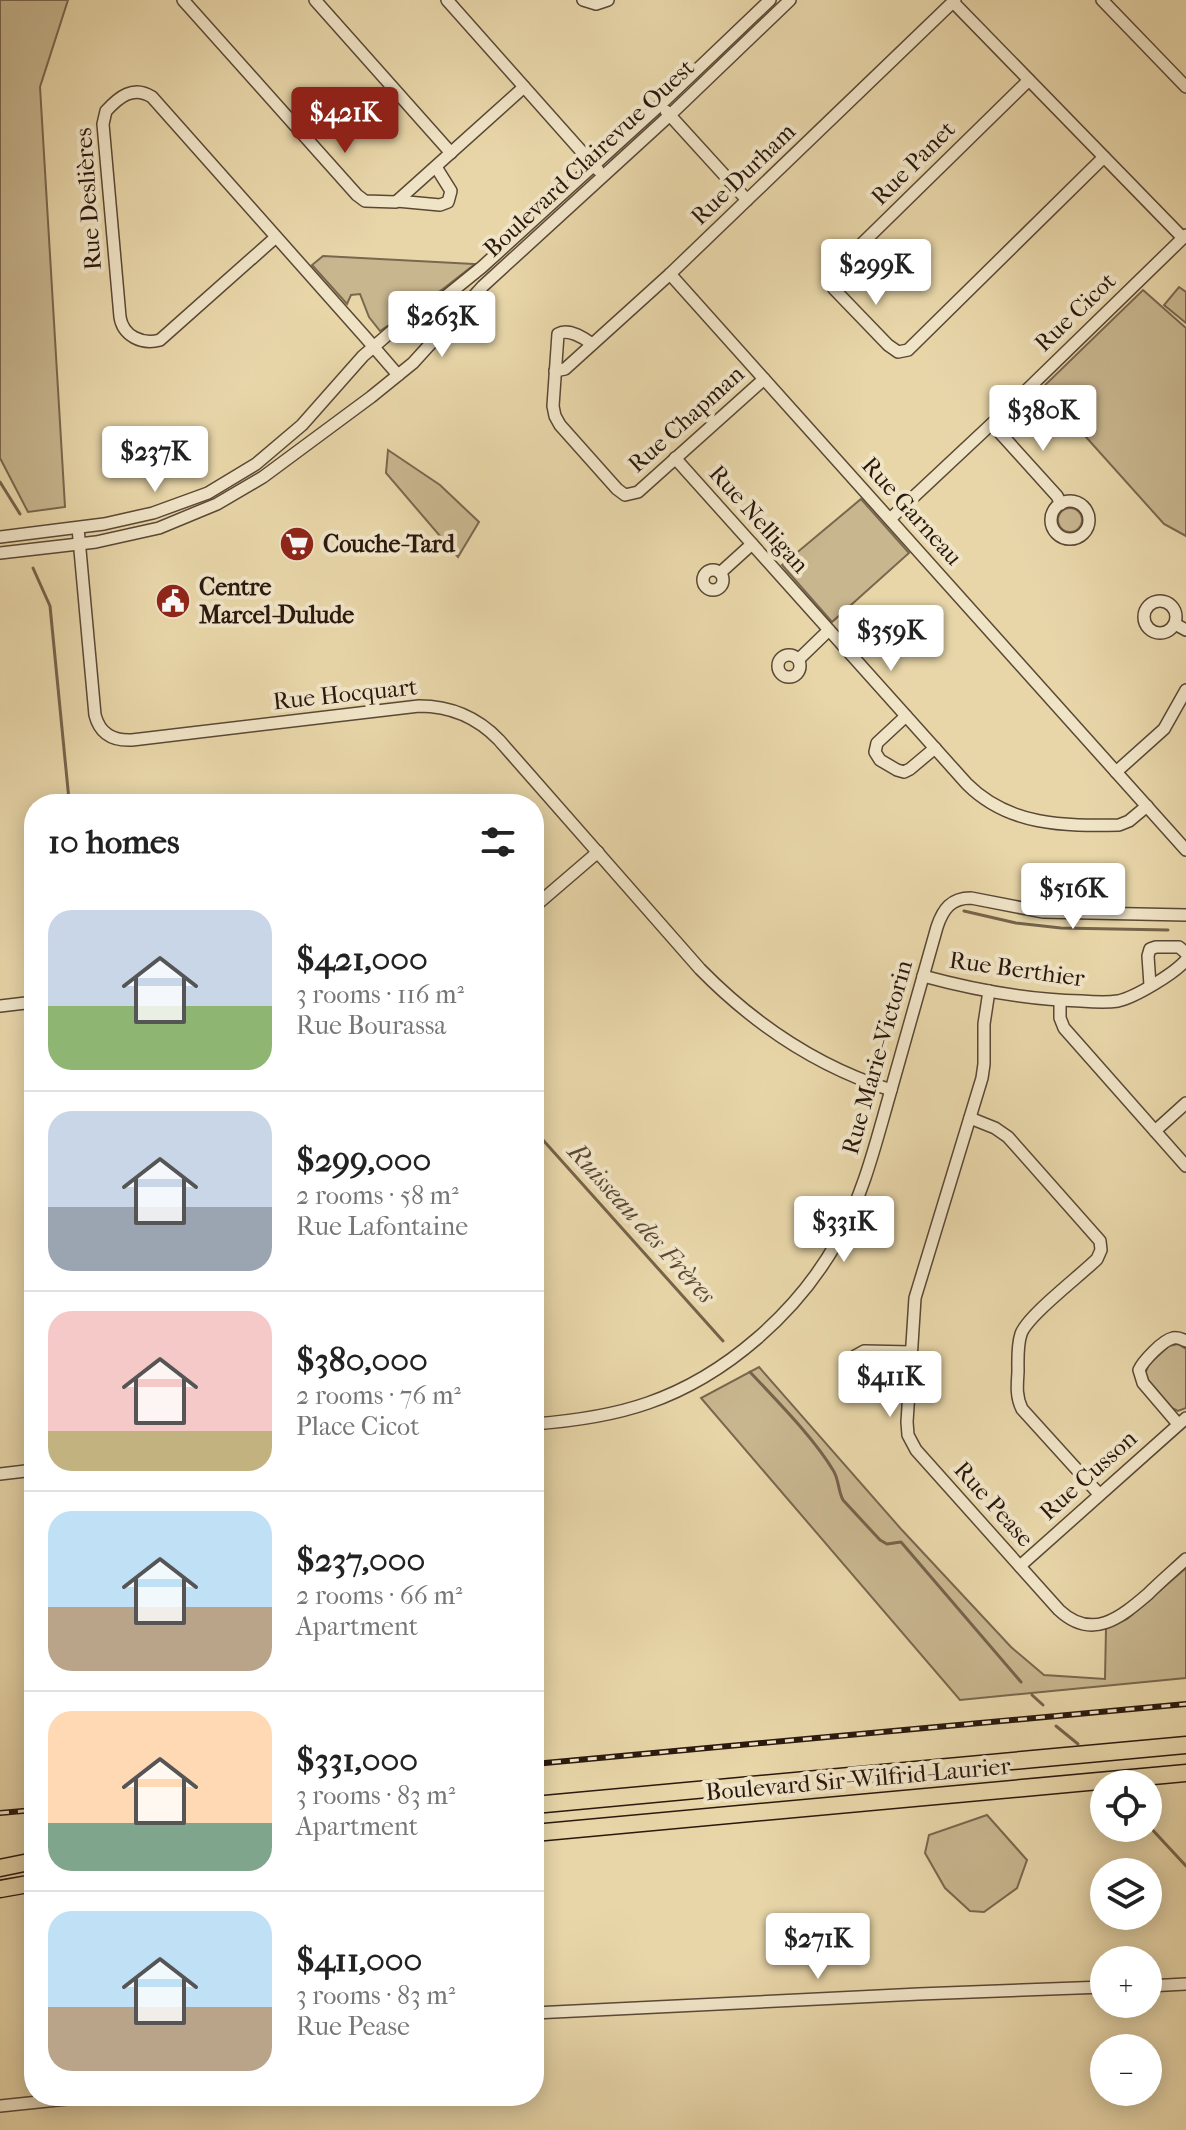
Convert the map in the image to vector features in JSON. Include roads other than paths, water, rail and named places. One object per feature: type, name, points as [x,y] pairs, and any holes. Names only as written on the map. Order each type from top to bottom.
[{"type":"highway","name":"Boulevard Sir-Wilfrid-Laurier","points":[[544,1804],[1186,1745]]},
{"type":"highway","name":"Boulevard Sir-Wilfrid-Laurier","points":[[544,1832],[1186,1773]]},
{"type":"highway","points":[[0,1868],[24,1863]]},
{"type":"highway","points":[[0,1889],[24,1885]]},
{"type":"street","points":[[183,0],[360,198],[440,205],[448,202],[451,191],[436,167]]},
{"type":"street","points":[[315,0],[451,153]]},
{"type":"street","points":[[447,0],[603,177]]},
{"type":"street","points":[[583,0],[596,4],[608,0]]},
{"type":"street","name":"Boulevard Clairevue Ouest","points":[[0,537],[115,522],[166,509],[208,493],[267,456],[294,434],[374,346],[467,280],[660,105],[770,0]]},
{"type":"street","name":"Boulevard Clairevue Ouest","points":[[0,553],[119,538],[159,528],[240,492],[290,457],[398,375],[429,347],[483,286],[790,0]]},
{"type":"street","points":[[1102,0],[1186,87]]},
{"type":"street","points":[[954,1],[1185,236]]},
{"type":"street","name":"Rue Durham","points":[[555,371],[565,369],[670,274],[954,1]]},
{"type":"street","name":"Rue Panet","points":[[1029,80],[835,269],[831,279],[834,289],[894,351],[906,351],[1104,157]]},
{"type":"street","points":[[397,201],[524,87]]},
{"type":"street","name":"Rue Deslières","points":[[276,237],[160,340],[146,342],[125,332],[121,324],[103,124],[106,111],[133,91],[152,97],[374,346],[398,375]]},
{"type":"street","points":[[660,105],[747,200]]},
{"type":"street","name":"Rue Cicot","points":[[890,519],[1185,236]]},
{"type":"street","name":"Rue Garneau","points":[[670,274],[1186,850]]},
{"type":"street","name":"Rue Chapman","points":[[592,344],[566,331],[560,332],[557,337],[553,409],[556,419],[620,493],[628,495],[635,493],[764,379]]},
{"type":"street","points":[[992,424],[1061,504]]},
{"type":"street","name":"Rue Nelligan","points":[[675,458],[967,784],[984,799],[1024,818],[1054,824],[1119,825],[1147,806]]},
{"type":"street","points":[[236,477],[240,492]]},
{"type":"street","name":"Rue Hocquart","points":[[78,528],[95,715],[99,726],[110,737],[132,740],[411,707],[448,709],[476,721],[494,735],[700,969],[737,1005],[802,1049],[891,1090]]},
{"type":"street","points":[[720,573],[752,544]]},
{"type":"street","points":[[799,659],[829,630]]},
{"type":"street","points":[[1116,772],[1160,734],[1186,690]]},
{"type":"street","points":[[906,716],[877,743],[875,752],[878,758],[897,770],[906,771],[935,748]]},
{"type":"street","points":[[544,898],[598,852]]},
{"type":"street","name":"Rue Marie-Victorin","points":[[544,1423],[600,1416],[650,1403],[683,1387],[724,1363],[779,1318],[812,1280],[848,1219],[865,1178],[946,907],[956,900],[971,898],[1058,913],[1186,915]]},
{"type":"street","points":[[1150,985],[1150,949],[1179,947],[1186,953]]},
{"type":"street","name":"Rue Berthier","points":[[923,976],[989,991],[1060,1001],[1115,1001],[1133,996],[1186,960]]},
{"type":"street","name":"Rue Pease","points":[[989,991],[984,1024],[983,1074],[917,1294],[907,1426],[911,1443],[1066,1616],[1080,1623],[1094,1625],[1121,1616],[1186,1559]]},
{"type":"street","points":[[1060,1001],[1060,1018],[1064,1028],[1186,1166]]},
{"type":"street","points":[[0,1006],[24,1003]]},
{"type":"street","points":[[1155,1131],[1186,1103]]},
{"type":"street","points":[[970,1118],[1008,1137],[1100,1241],[1101,1250],[1097,1259],[1024,1328],[1020,1339],[1017,1387],[1022,1409],[1099,1494]]},
{"type":"street","points":[[1182,1421],[1143,1383],[1139,1370],[1142,1362],[1168,1340],[1179,1338],[1186,1341]]},
{"type":"street","points":[[910,1377],[867,1377],[857,1373],[853,1364],[855,1356],[864,1351],[911,1352]]},
{"type":"street","name":"Rue Cusson","points":[[1020,1566],[1182,1421]]},
{"type":"street","points":[[0,1474],[24,1471]]},
{"type":"street","points":[[1162,1985],[1186,1984]]},
{"type":"street","points":[[544,2012],[1090,1988]]},
{"type":"street","points":[[0,2106],[24,2104]]},
{"type":"waterway","name":"Ruisseau des Frères","points":[[0,482],[20,514]]},
{"type":"waterway","name":"Ruisseau des Frères","points":[[33,568],[50,606],[68,794]]},
{"type":"waterway","points":[[964,911],[1016,923],[1061,928],[1168,930]]},
{"type":"waterway","name":"Ruisseau des Frères","points":[[544,1141],[723,1341]]},
{"type":"waterway","name":"Ruisseau des Frères","points":[[750,1372],[825,1458],[835,1474],[843,1500],[880,1540],[887,1544],[901,1542],[1021,1682]]},
{"type":"waterway","name":"Ruisseau des Frères","points":[[1032,1695],[1043,1705]]},
{"type":"waterway","name":"Ruisseau des Frères","points":[[1056,1726],[1078,1744]]},
{"type":"waterway","name":"Ruisseau des Frères","points":[[1162,1840],[1186,1866]]},
{"type":"railway","points":[[544,1763],[1186,1704]]},
{"type":"railway","points":[[0,1813],[24,1811]]},
{"type":"place","name":"Couche-Tard","points":[[297,544]]},
{"type":"place","name":"Centre Marcel-Dulude","points":[[173,601]]}]
